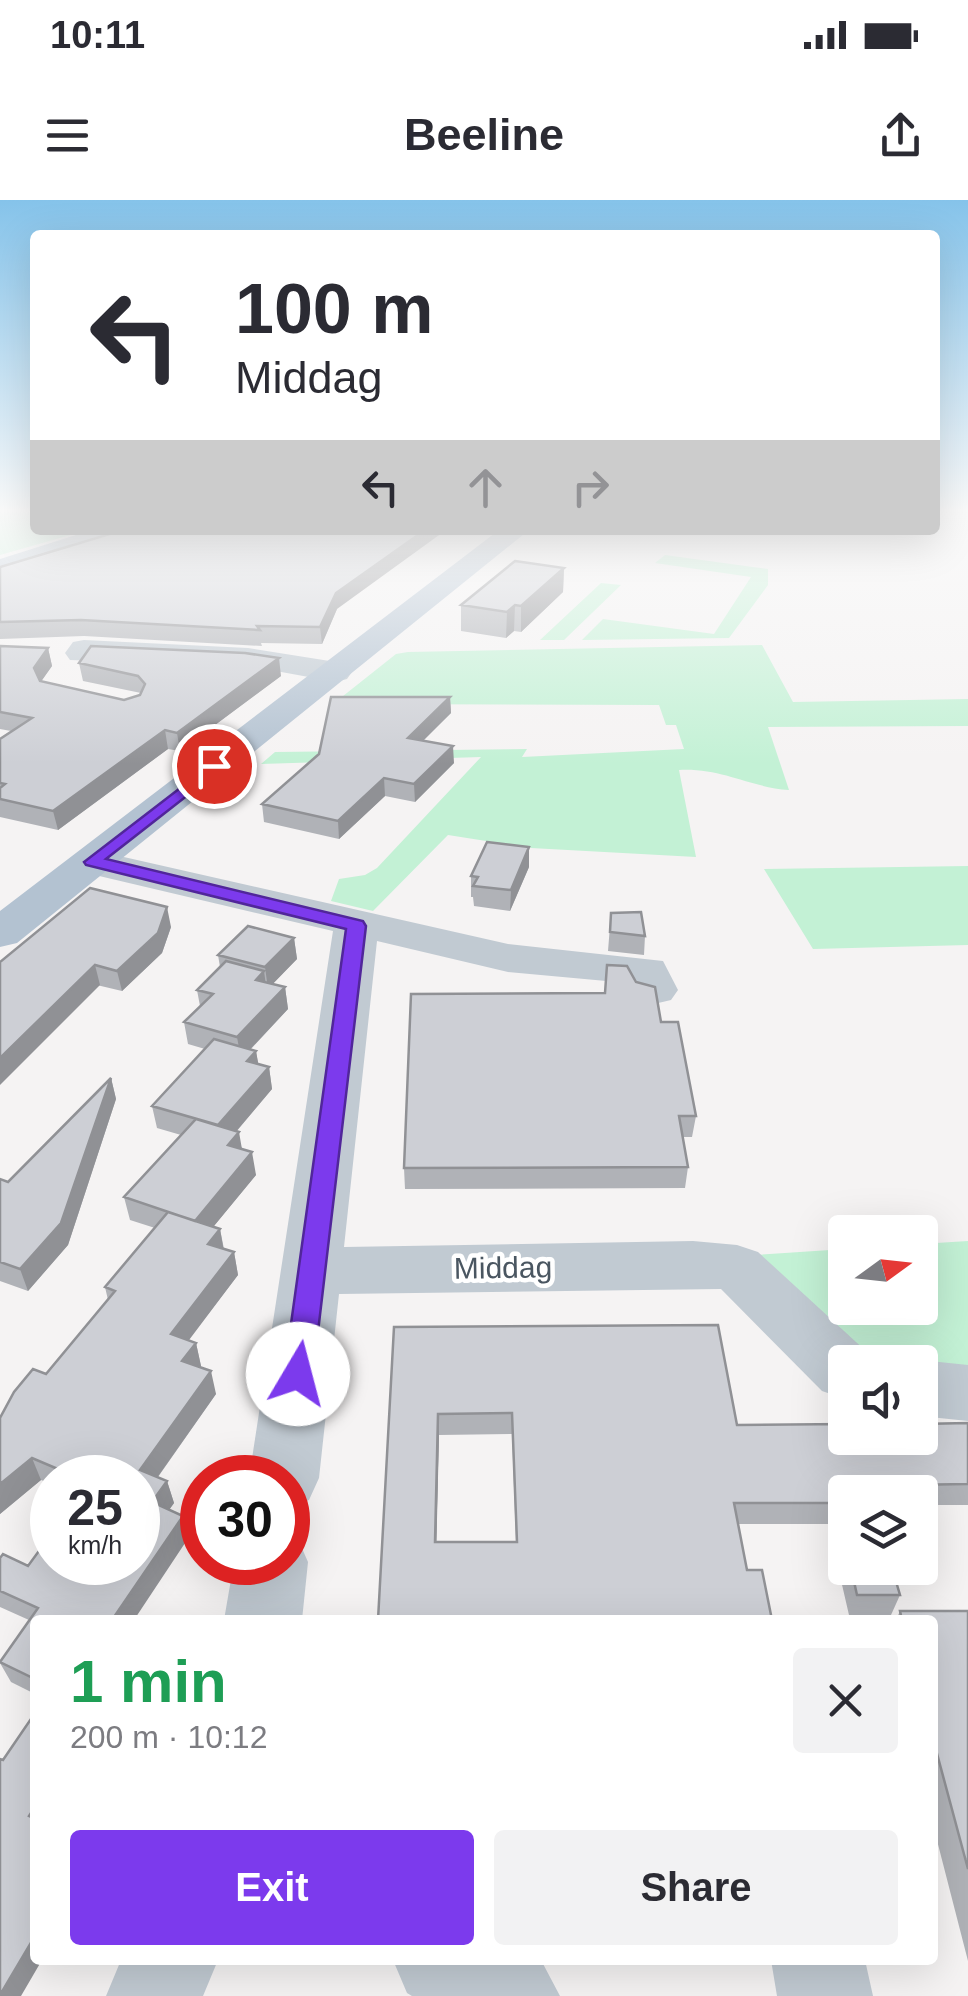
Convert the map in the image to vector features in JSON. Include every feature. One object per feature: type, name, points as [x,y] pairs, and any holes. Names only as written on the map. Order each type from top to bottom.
[{"type":"main road","points":[[0,933],[431,597]]},
{"type":"street","points":[[65,660],[84,649],[248,657],[336,672]]},
{"type":"street","points":[[92,862],[508,958],[647,971],[654,990]]},
{"type":"street","points":[[287,1455],[356,926]]},
{"type":"street","name":"Middag","points":[[313,1271],[693,1264],[736,1268],[828,1356]]},
{"type":"street","points":[[938,1390],[968,1394]]},
{"type":"street","points":[[264,1615],[268,1585]]},
{"type":"street","points":[[154,1996],[169,1965]]},
{"type":"street","points":[[450,1965],[512,1996]]},
{"type":"street","points":[[819,1965],[824,1996]]},
{"type":"green space","points":[[586,597],[609,597],[564,640],[540,640]]},
{"type":"green space","points":[[738,597],[759,597],[729,638],[582,640],[603,619],[714,634]]},
{"type":"green space","points":[[762,645],[793,702],[968,699],[968,726],[768,727],[789,790],[709,772],[679,770],[696,857],[531,848],[448,835],[373,911],[331,901],[339,879],[365,875],[377,868],[481,757],[261,764],[275,752],[527,749],[522,757],[684,749],[676,725],[666,725],[659,705],[333,704],[396,654],[408,652]]},
{"type":"green space","points":[[968,866],[968,945],[813,949],[764,869]]},
{"type":"green space","points":[[968,1241],[968,1381],[938,1369],[938,1345],[848,1345],[740,1256],[828,1250],[828,1325],[938,1325],[938,1243]]},
{"type":"building","points":[[0,597],[334,597],[320,627],[257,626],[260,630],[81,620],[0,622]]},
{"type":"building","points":[[471,597],[531,597],[507,612],[461,605]]},
{"type":"building","points":[[0,646],[48,648],[34,668],[40,681],[124,700],[140,695],[145,684],[138,676],[79,663],[91,646],[279,658],[177,733],[165,730],[53,811],[0,799],[0,788],[5,784],[0,783],[0,739],[32,718],[0,712]]},
{"type":"building","points":[[331,697],[450,697],[408,738],[453,746],[414,784],[384,778],[338,821],[262,804],[319,754]]},
{"type":"building","points":[[487,842],[529,847],[511,890],[473,886],[478,877],[471,876]]},
{"type":"building","points":[[90,888],[167,907],[158,933],[117,971],[95,965],[0,1058],[0,962]]},
{"type":"building","points":[[641,912],[645,936],[610,932],[611,913]]},
{"type":"building","points":[[248,926],[294,938],[265,967],[218,955]]},
{"type":"building","points":[[226,961],[264,971],[256,980],[285,987],[237,1037],[184,1022],[213,994],[197,990]]},
{"type":"building","points":[[607,965],[627,966],[636,982],[655,987],[661,1022],[678,1022],[696,1116],[679,1116],[688,1167],[404,1168],[411,994],[605,993]]},
{"type":"building","points":[[214,1039],[256,1051],[247,1061],[269,1067],[218,1125],[152,1106]]},
{"type":"building","points":[[111,1078],[61,1223],[20,1269],[0,1262],[0,1179],[8,1182]]},
{"type":"building","points":[[196,1119],[239,1132],[228,1145],[252,1152],[195,1221],[124,1197]]},
{"type":"building","points":[[168,1212],[220,1229],[208,1244],[234,1252],[171,1334],[196,1343],[182,1361],[211,1371],[151,1455],[30,1455],[30,1460],[0,1484],[0,1418],[14,1392],[33,1369],[46,1374],[115,1291],[105,1287]]},
{"type":"building","points":[[718,1325],[737,1425],[828,1424],[828,1455],[938,1455],[938,1424],[968,1423],[968,1484],[938,1484],[938,1475],[828,1475],[828,1503],[734,1503],[747,1570],[762,1570],[771,1615],[378,1615],[394,1327]],"holes":[[[512,1413],[517,1542],[435,1542],[438,1414]]]},
{"type":"building","points":[[160,1506],[180,1515],[160,1550]]},
{"type":"building","points":[[3,1554],[28,1566],[30,1563],[30,1585],[136,1585],[115,1615],[33,1615],[38,1608],[0,1591]]},
{"type":"building","points":[[855,1585],[897,1585],[900,1595],[857,1595]]},
{"type":"building","points":[[900,1611],[968,1611],[968,1869],[938,1757],[938,1615],[901,1615]]},
{"type":"building","points":[[30,1619],[30,1677],[0,1662]]},
{"type":"building","points":[[30,1720],[30,1944],[0,1995],[0,1759]]},
{"type":"route","points":[[214,766],[92,862],[356,926],[298,1374]]}]
